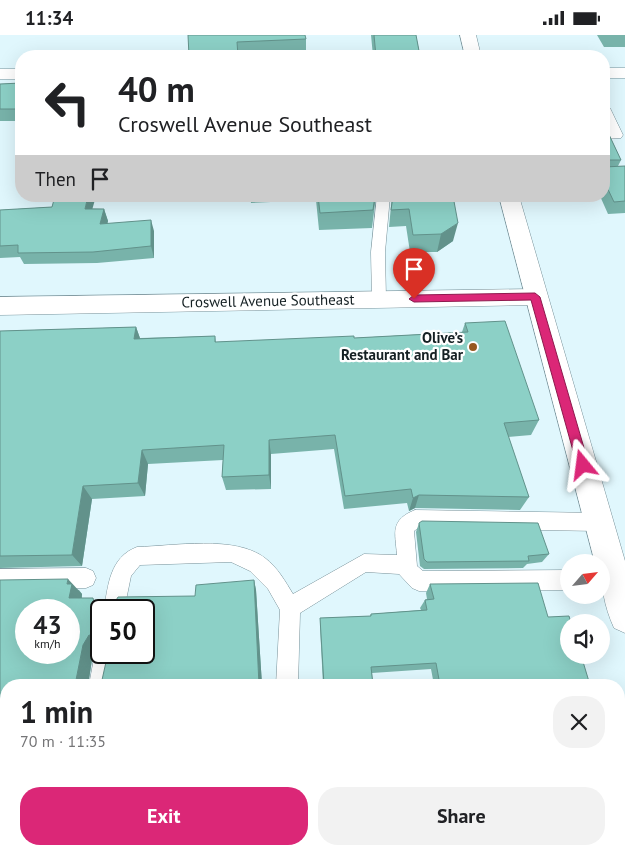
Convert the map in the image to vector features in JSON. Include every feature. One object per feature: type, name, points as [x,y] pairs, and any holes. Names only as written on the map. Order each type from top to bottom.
[{"type":"street","points":[[468,35],[472,50]]},
{"type":"street","points":[[610,73],[625,73]]},
{"type":"street","points":[[0,74],[15,74]]},
{"type":"street","points":[[511,202],[535,297],[599,522],[604,554]]},
{"type":"street","name":"Croswell Avenue Southeast","points":[[0,306],[535,297]]},
{"type":"street","points":[[610,584],[625,617]]},
{"type":"lane","points":[[610,120],[617,135],[610,135]]},
{"type":"lane","points":[[378,299],[378,252],[383,202]]},
{"type":"lane","points":[[560,581],[419,581],[408,571],[404,527],[415,519],[599,522]]},
{"type":"lane","points":[[116,599],[121,571],[127,560],[137,556],[232,553],[257,564],[275,582],[290,608],[287,679]]},
{"type":"lane","points":[[290,608],[364,563],[408,565]]},
{"type":"lane","points":[[0,579],[86,578]]},
{"type":"lane","points":[[101,679],[104,664]]},
{"type":"building","points":[[188,35],[305,35],[306,39],[237,42],[238,50],[189,50]]},
{"type":"building","points":[[374,35],[416,35],[419,50],[375,50]]},
{"type":"building","points":[[15,83],[15,109],[0,109],[0,84]]},
{"type":"building","points":[[610,137],[621,160],[610,160]]},
{"type":"building","points":[[625,166],[625,201],[614,202],[610,194],[610,167]]},
{"type":"building","points":[[53,202],[87,202],[85,209],[104,209],[100,224],[151,220],[151,246],[93,252],[18,253],[18,245],[0,246],[0,210],[52,207]]},
{"type":"building","points":[[319,202],[374,202],[373,210],[320,213]]},
{"type":"building","points":[[392,202],[454,202],[458,223],[441,234],[413,235],[409,209],[391,210]]},
{"type":"building","points":[[505,321],[539,420],[504,423],[529,497],[419,495],[413,498],[411,489],[345,496],[335,435],[269,440],[269,475],[222,477],[224,445],[142,450],[138,483],[83,486],[72,555],[0,556],[0,331],[136,327],[134,339],[215,336],[215,342],[468,332],[465,323]]},
{"type":"building","points":[[422,521],[538,523],[549,554],[528,556],[529,561],[427,562],[424,559],[419,523]]},
{"type":"building","points":[[68,579],[67,584],[72,584],[69,598],[93,598],[90,599],[90,635],[83,645],[80,660],[80,599],[15,599],[15,664],[79,664],[76,679],[0,679],[0,580]]},
{"type":"building","points":[[254,580],[259,679],[102,679],[106,664],[155,664],[155,599],[117,599],[118,597],[195,596],[196,585]]},
{"type":"building","points":[[538,583],[548,617],[560,616],[560,664],[584,664],[588,679],[439,679],[436,663],[371,667],[372,679],[324,679],[320,618],[371,616],[371,614],[427,610],[425,600],[434,599],[430,584]]},
{"type":"place","name":"Olive’s Restaurant and Bar","points":[[473,347]]},
{"type":"route","points":[[414,299],[535,297],[583,465]]}]
